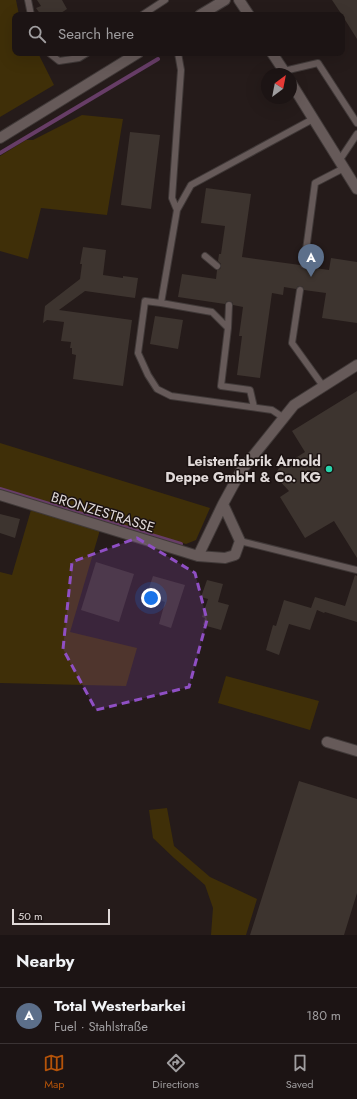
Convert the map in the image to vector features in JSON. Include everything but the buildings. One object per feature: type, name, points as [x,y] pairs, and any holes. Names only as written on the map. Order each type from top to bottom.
[{"type":"street","points":[[205,12],[225,0]]},
{"type":"street","points":[[239,0],[247,12]]},
{"type":"street","points":[[0,138],[133,56]]},
{"type":"street","points":[[274,56],[282,68]]},
{"type":"street","points":[[297,93],[357,189]]},
{"type":"street","points":[[198,556],[241,471],[294,405],[357,365]]},
{"type":"street","name":"BRONZESTRASSE","points":[[0,495],[198,556],[225,558],[235,555],[240,541]]},
{"type":"street","points":[[223,504],[240,541]]},
{"type":"street","points":[[327,742],[357,751]]},
{"type":"lane","points":[[28,0],[30,12]]},
{"type":"lane","points":[[147,12],[165,0]]},
{"type":"lane","points":[[53,56],[59,61],[79,58],[82,56]]},
{"type":"lane","points":[[177,210],[172,198],[181,70],[179,56]]},
{"type":"lane","points":[[297,69],[318,63],[357,123]]},
{"type":"lane","points":[[161,303],[177,210],[190,184],[313,119]]},
{"type":"lane","points":[[304,265],[315,183],[342,164],[357,134]]},
{"type":"lane","points":[[205,256],[218,266]]},
{"type":"lane","points":[[300,290],[292,343],[323,386]]},
{"type":"lane","points":[[228,328],[212,312],[161,303],[145,302],[138,353],[148,375],[157,389],[171,396],[272,410],[284,418]]},
{"type":"lane","points":[[229,305],[228,328],[221,386],[250,390],[254,407]]},
{"type":"lane","points":[[240,541],[357,570]]},
{"type":"highlighted area","points":[[137,538],[195,573],[207,620],[189,687],[96,710],[63,649],[72,562]]},
{"type":"shaded area","points":[[0,0],[16,0],[18,12],[12,12],[12,56],[40,56],[54,85],[0,117]]},
{"type":"shaded area","points":[[82,115],[123,119],[107,215],[41,208],[28,259],[0,251],[0,156],[26,140],[33,140]]},
{"type":"shaded area","points":[[0,443],[210,508],[196,540],[186,544],[0,488]]},
{"type":"shaded area","points":[[31,510],[100,530],[70,632],[137,648],[126,686],[0,683],[0,572],[12,575]]},
{"type":"shaded area","points":[[226,676],[319,701],[310,730],[218,703]]},
{"type":"shaded area","points":[[167,808],[174,846],[210,877],[257,899],[246,935],[211,935],[213,908],[205,885],[153,838],[149,810]]},
{"type":"waterway","points":[[0,153],[158,59]]},
{"type":"waterway","points":[[0,489],[181,544]]},
{"type":"place","name":"Total Westerbarkei","points":[[311,277]]},
{"type":"place","name":"Leistenfabrik Arnold Deppe GmbH & Co. KG","points":[[329,469]]}]
